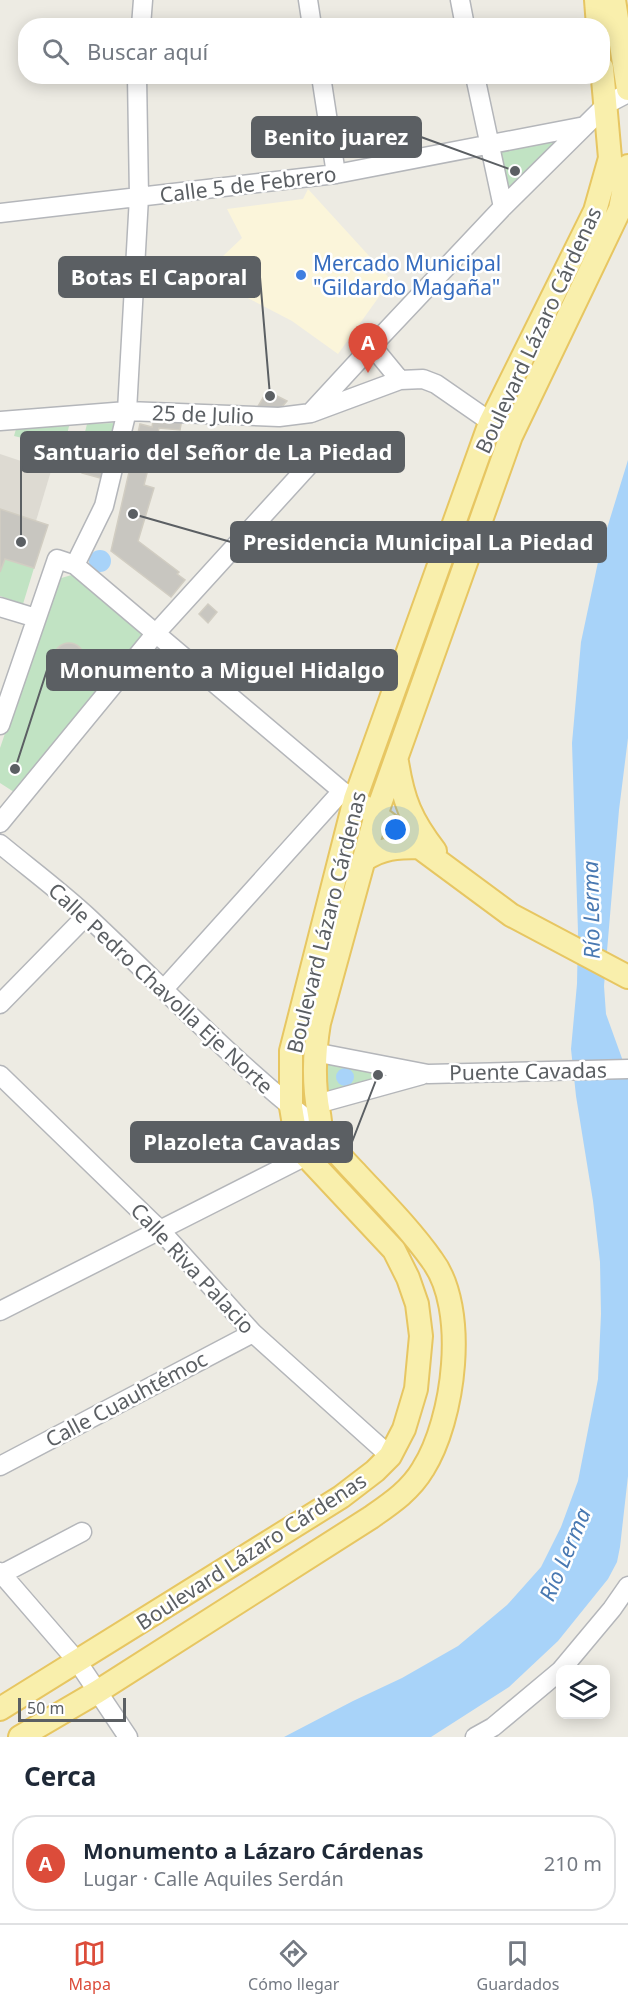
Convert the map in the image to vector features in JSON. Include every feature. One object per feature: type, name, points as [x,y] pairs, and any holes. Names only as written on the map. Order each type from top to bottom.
[{"type":"main road","points":[[603,18],[613,4]]},
{"type":"main road","points":[[613,4],[628,84]]},
{"type":"main road","name":"Boulevard Lázaro Cárdenas","points":[[20,1737],[97,1692],[402,1496],[423,1470],[435,1447],[452,1376],[455,1322],[448,1291],[434,1262],[327,1139],[317,1104],[314,1052],[319,1023],[376,815],[511,436],[620,209],[622,160],[607,104],[605,84]]},
{"type":"main road","name":"Boulevard Lázaro Cárdenas","points":[[0,1709],[341,1497],[383,1464],[404,1429],[416,1389],[421,1336],[417,1304],[408,1278],[394,1250],[306,1156],[296,1137],[291,1107],[291,1051],[348,795],[490,423],[622,160]]},
{"type":"main road","points":[[397,758],[402,790],[409,811],[419,830],[449,869]]},
{"type":"main road","points":[[348,795],[511,915],[628,977]]},
{"type":"main road","points":[[364,860],[385,849],[419,847]]},
{"type":"main road","points":[[383,1464],[402,1496]]},
{"type":"street","points":[[142,18],[143,0]]},
{"type":"street","points":[[308,0],[311,18]]},
{"type":"street","points":[[460,0],[463,18]]},
{"type":"street","points":[[75,565],[104,506],[127,411],[139,197],[137,84]]},
{"type":"street","points":[[322,84],[336,174]]},
{"type":"street","points":[[477,84],[503,207]]},
{"type":"street","points":[[311,413],[503,207],[628,84]]},
{"type":"street","name":"Calle 5 de Febrero","points":[[0,213],[336,174],[585,126]]},
{"type":"street","points":[[372,346],[399,380],[423,379],[436,384],[511,436]]},
{"type":"street","name":"25 de Julio","points":[[0,421],[127,411],[279,417],[311,413],[399,380]]},
{"type":"street","points":[[0,823],[156,633],[330,442]]},
{"type":"street","points":[[0,725],[57,559],[75,565],[348,795],[163,990]]},
{"type":"street","points":[[0,607],[36,618]]},
{"type":"street","name":"Calle Pedro Chavolla Eje Norte","points":[[0,844],[86,916],[163,990],[327,1139]]},
{"type":"street","points":[[0,1004],[86,916]]},
{"type":"street","points":[[314,1052],[428,1074]]},
{"type":"street","name":"Puente Cavadas","points":[[428,1074],[628,1069]]},
{"type":"street","points":[[317,1104],[428,1074]]},
{"type":"street","name":"Calle Riva Palacio","points":[[0,1075],[160,1230],[253,1333],[383,1464]]},
{"type":"street","points":[[0,1311],[306,1156],[327,1139]]},
{"type":"street","name":"Calle Cuauhtémoc","points":[[0,1466],[253,1333]]},
{"type":"street","points":[[82,1532],[1,1573],[77,1661],[128,1737]]},
{"type":"street","points":[[565,1665],[628,1586]]},
{"type":"street","points":[[475,1737],[493,1727],[556,1674]]},
{"type":"shaded area","name":"Mercado Municipal \"Gildardo Magaña\"","points":[[308,189],[391,280],[338,354],[292,321],[217,282],[215,269],[223,256],[242,238],[227,209],[303,199]]},
{"type":"shaded area","points":[[0,454],[51,471],[36,521],[0,509]]},
{"type":"green space","points":[[571,134],[503,195],[495,147]]},
{"type":"green space","points":[[114,423],[105,458],[80,452],[87,424]]},
{"type":"green space","points":[[69,426],[64,448],[14,436],[16,429]]},
{"type":"green space","points":[[5,559],[34,568],[23,604],[0,596],[0,572]]},
{"type":"green space","points":[[75,574],[150,633],[14,792],[0,783],[0,748],[58,579]]},
{"type":"green space","points":[[321,1063],[446,1072],[328,1108]]},
{"type":"water","name":"Río Lerma","points":[[628,460],[628,738],[619,810],[604,986],[606,1014],[628,1075],[628,1476],[617,1562],[608,1579],[558,1641],[509,1687],[431,1737],[284,1737],[402,1678],[458,1646],[507,1605],[541,1567],[561,1527],[578,1481],[598,1379],[601,1314],[600,1262],[571,1049],[577,984],[578,932],[572,743],[581,642],[601,548]]},
{"type":"water","points":[[100,550],[108,553],[111,561],[108,569],[100,572],[92,569],[89,561],[92,553]]},
{"type":"water","points":[[345,1068],[351,1071],[354,1077],[351,1083],[345,1086],[339,1083],[336,1077],[339,1071]]},
{"type":"building","points":[[267,391],[287,401],[280,409],[257,408]]},
{"type":"building","points":[[154,416],[182,419],[180,430],[159,428],[156,441],[174,445],[168,470],[149,465],[144,485],[154,488],[138,541],[179,572],[177,574],[185,580],[171,597],[111,551],[140,424],[152,427]]},
{"type":"building","points":[[86,459],[108,465],[104,479],[82,473]]},
{"type":"building","points":[[0,509],[48,525],[34,568],[5,559],[0,572]]},
{"type":"building","points":[[208,604],[217,612],[208,623],[199,614]]},
{"type":"building","points":[[69,643],[80,647],[84,658],[80,669],[69,673],[58,669],[54,658],[58,647]]},
{"type":"place","name":"Benito juarez","points":[[515,171]]},
{"type":"place","name":"Mercado Municipal \"Gildardo Magaña\"","points":[[301,275]]},
{"type":"place","name":"Monumento a Lázaro Cárdenas","points":[[368,373]]},
{"type":"place","name":"Botas El Caporal","points":[[270,396]]},
{"type":"place","name":"Presidencia Municipal La Piedad","points":[[133,514]]},
{"type":"place","name":"Santuario del Señor de La Piedad","points":[[21,542]]},
{"type":"place","name":"Monumento a Miguel Hidalgo","points":[[15,769]]},
{"type":"place","name":"Plazoleta Cavadas","points":[[378,1075]]}]
